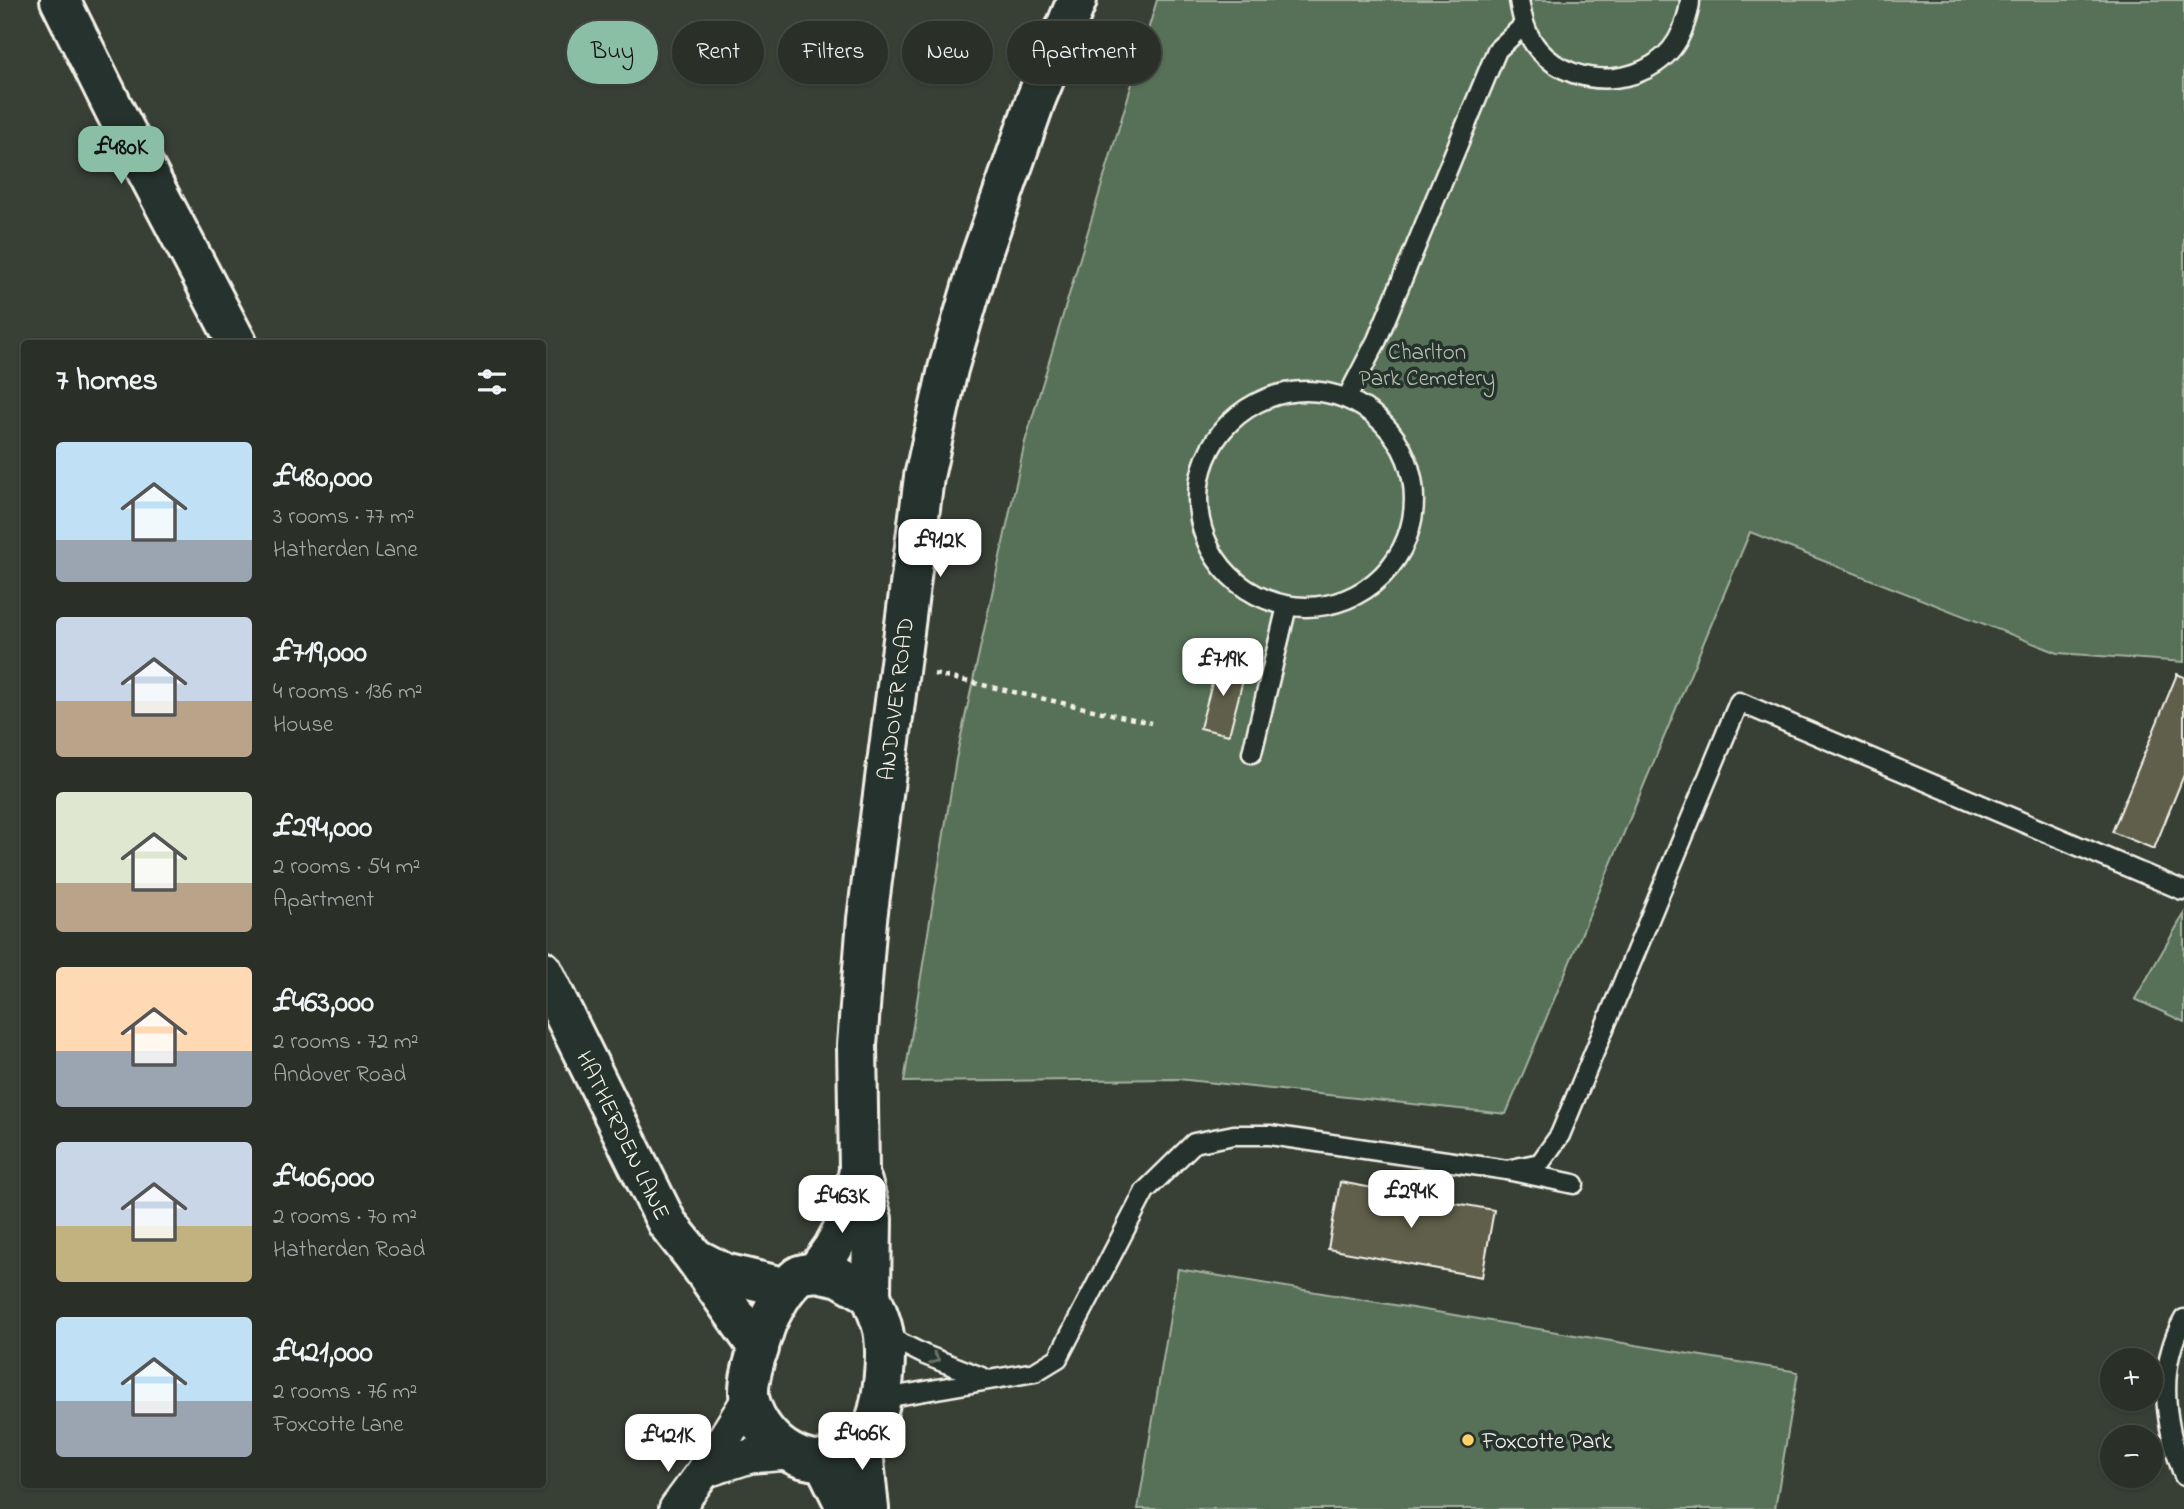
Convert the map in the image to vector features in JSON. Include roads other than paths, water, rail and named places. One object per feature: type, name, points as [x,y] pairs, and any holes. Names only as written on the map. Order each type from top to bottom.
[{"type":"street","points":[[60,0],[235,340]]},
{"type":"street","name":"ANDOVER ROAD","points":[[801,1280],[834,1248],[851,1214],[859,1170],[857,1045],[867,919],[924,477],[948,369],[981,256],[1036,99],[1077,0]]},
{"type":"street","name":"HATHERDEN LANE","points":[[546,978],[667,1223],[759,1349]]},
{"type":"street","name":"ANDOVER ROAD","points":[[859,1170],[872,1219],[871,1295]]},
{"type":"street","name":"HATHERDEN LANE","points":[[695,1258],[724,1273],[801,1280]]},
{"type":"street","points":[[676,1509],[704,1471],[749,1399],[752,1367],[767,1323],[801,1280],[840,1276],[871,1295],[884,1334],[885,1372],[875,1421],[862,1442],[841,1457],[750,1456],[704,1471]]},
{"type":"street","points":[[749,1399],[764,1433],[806,1457],[847,1509]]},
{"type":"street","points":[[862,1442],[869,1509]]},
{"type":"lane","points":[[1518,0],[1524,25],[1538,49],[1559,68],[1585,78],[1620,79],[1653,66],[1677,41],[1690,9],[1690,0]]},
{"type":"lane","points":[[1347,398],[1377,341],[1497,50],[1524,25]]},
{"type":"lane","points":[[1298,390],[1347,398],[1380,419],[1404,451],[1415,489],[1411,529],[1393,564],[1364,591],[1326,606],[1287,606],[1253,594],[1225,572],[1201,531],[1198,484],[1215,438],[1251,404],[1298,390]]},
{"type":"lane","points":[[1252,753],[1287,606]]},
{"type":"lane","points":[[1507,1170],[1540,1163],[1560,1135],[1739,702],[2182,890]]},
{"type":"lane","points":[[879,1399],[1035,1372],[1058,1358],[1145,1191],[1195,1143],[1234,1135],[1270,1135],[1507,1170],[1574,1184]]},
{"type":"lane","points":[[2184,1319],[2170,1352],[2166,1412],[2172,1443],[2184,1476]]},
{"type":"lane","points":[[884,1334],[925,1356],[988,1379]]},
{"type":"place","name":"Foxcotte Park","points":[[1468,1440]]},
{"type":"park label","name":"Charlton Park Cemetery","points":[[1427,364]]}]
